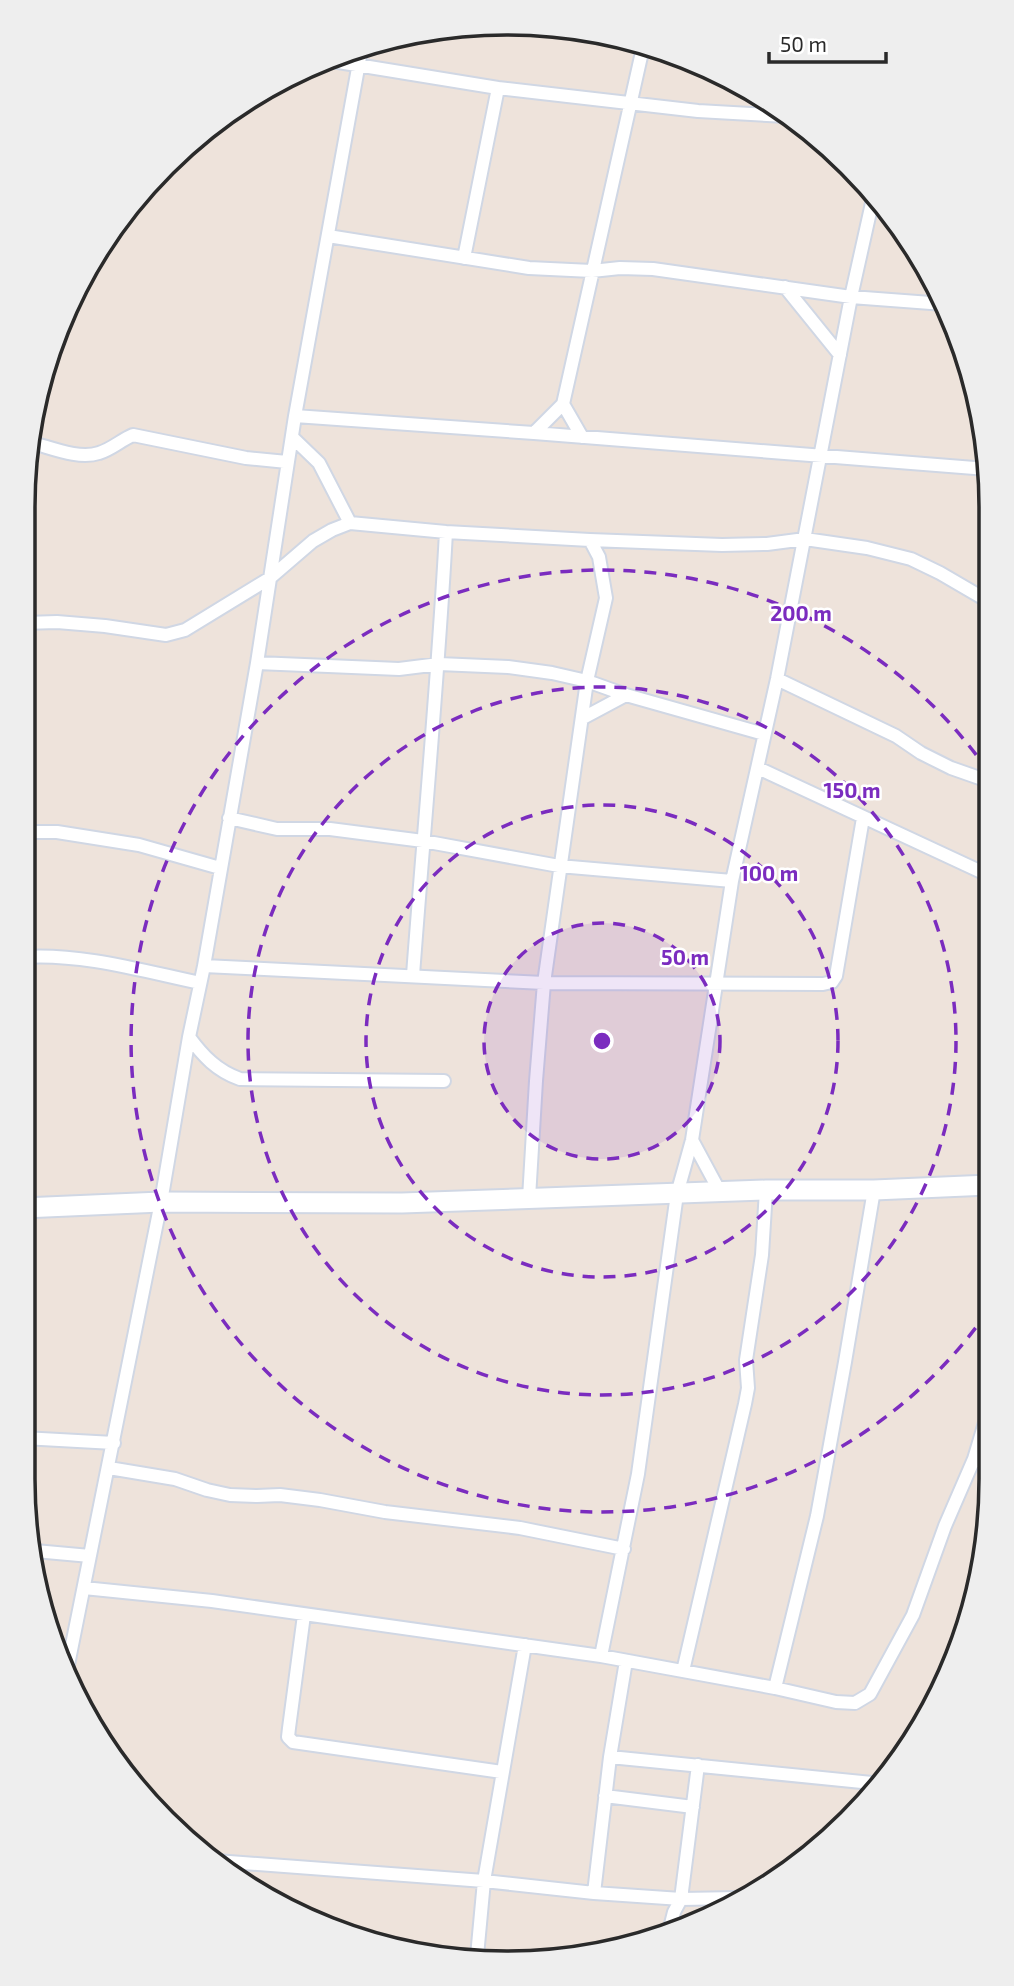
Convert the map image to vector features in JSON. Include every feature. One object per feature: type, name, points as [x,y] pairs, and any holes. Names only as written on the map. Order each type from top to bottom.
[{"type":"street","points":[[534,433],[564,404],[641,54]]},
{"type":"street","points":[[70,1657],[161,1202],[189,1037],[201,983],[257,663],[295,416],[359,59]]},
{"type":"street","points":[[347,63],[498,88],[698,111],[769,115]]},
{"type":"street","points":[[464,258],[498,88]]},
{"type":"street","points":[[601,1656],[638,1474],[677,1194],[692,1140],[732,881],[777,679],[851,297],[871,207]]},
{"type":"street","points":[[328,236],[529,268],[592,271],[653,269],[851,297],[932,303]]},
{"type":"street","points":[[785,287],[840,355]]},
{"type":"street","points":[[564,404],[582,437]]},
{"type":"street","points":[[295,416],[977,468]]},
{"type":"street","points":[[39,445],[80,455],[97,454],[133,435],[246,457],[288,462]]},
{"type":"street","points":[[292,437],[319,463],[350,523]]},
{"type":"street","points":[[35,623],[69,623],[166,635],[185,630],[270,578],[313,541],[350,523],[446,532],[723,545],[768,544],[805,539],[867,548],[911,559],[979,596]]},
{"type":"street","points":[[413,975],[439,664],[446,532]]},
{"type":"street","points":[[529,1198],[544,984],[559,866],[587,681],[606,598],[599,557],[590,540]]},
{"type":"street","points":[[257,663],[399,669],[439,664],[508,667],[552,673],[764,734]]},
{"type":"street","points":[[777,679],[896,736],[921,753],[951,768],[979,778]]},
{"type":"street","points":[[583,718],[626,695]]},
{"type":"street","points":[[758,768],[979,871]]},
{"type":"street","points":[[229,818],[277,829],[330,830],[423,841],[559,866],[732,881]]},
{"type":"street","points":[[204,966],[544,984],[832,982],[836,976],[863,818]]},
{"type":"street","points":[[35,832],[57,832],[139,845],[220,868]]},
{"type":"street","points":[[35,957],[92,961],[201,983]]},
{"type":"street","points":[[189,1037],[213,1065],[240,1079],[444,1081]]},
{"type":"street","points":[[692,1140],[720,1192]]},
{"type":"street","points":[[35,1207],[161,1202],[402,1203],[979,1185]]},
{"type":"street","points":[[683,1671],[747,1396],[746,1360],[762,1255],[766,1190]]},
{"type":"street","points":[[775,1688],[817,1516],[874,1190]]},
{"type":"street","points":[[35,1439],[114,1443]]},
{"type":"street","points":[[84,1588],[212,1601],[601,1656],[836,1702],[856,1703],[870,1694],[913,1615],[979,1442]]},
{"type":"street","points":[[974,1459],[979,1461]]},
{"type":"street","points":[[109,1468],[175,1479],[230,1495],[280,1495],[320,1500],[385,1512],[520,1528],[624,1549]]},
{"type":"street","points":[[41,1552],[90,1556]]},
{"type":"street","points":[[303,1615],[288,1737],[293,1742],[502,1772]]},
{"type":"street","points":[[478,1950],[484,1881],[526,1645]]},
{"type":"street","points":[[594,1893],[610,1757],[626,1661]]},
{"type":"street","points":[[610,1757],[868,1783]]},
{"type":"street","points":[[672,1921],[681,1899],[698,1765]]},
{"type":"street","points":[[605,1796],[693,1807]]},
{"type":"street","points":[[233,1862],[484,1881],[594,1893],[681,1899],[723,1898]]}]
